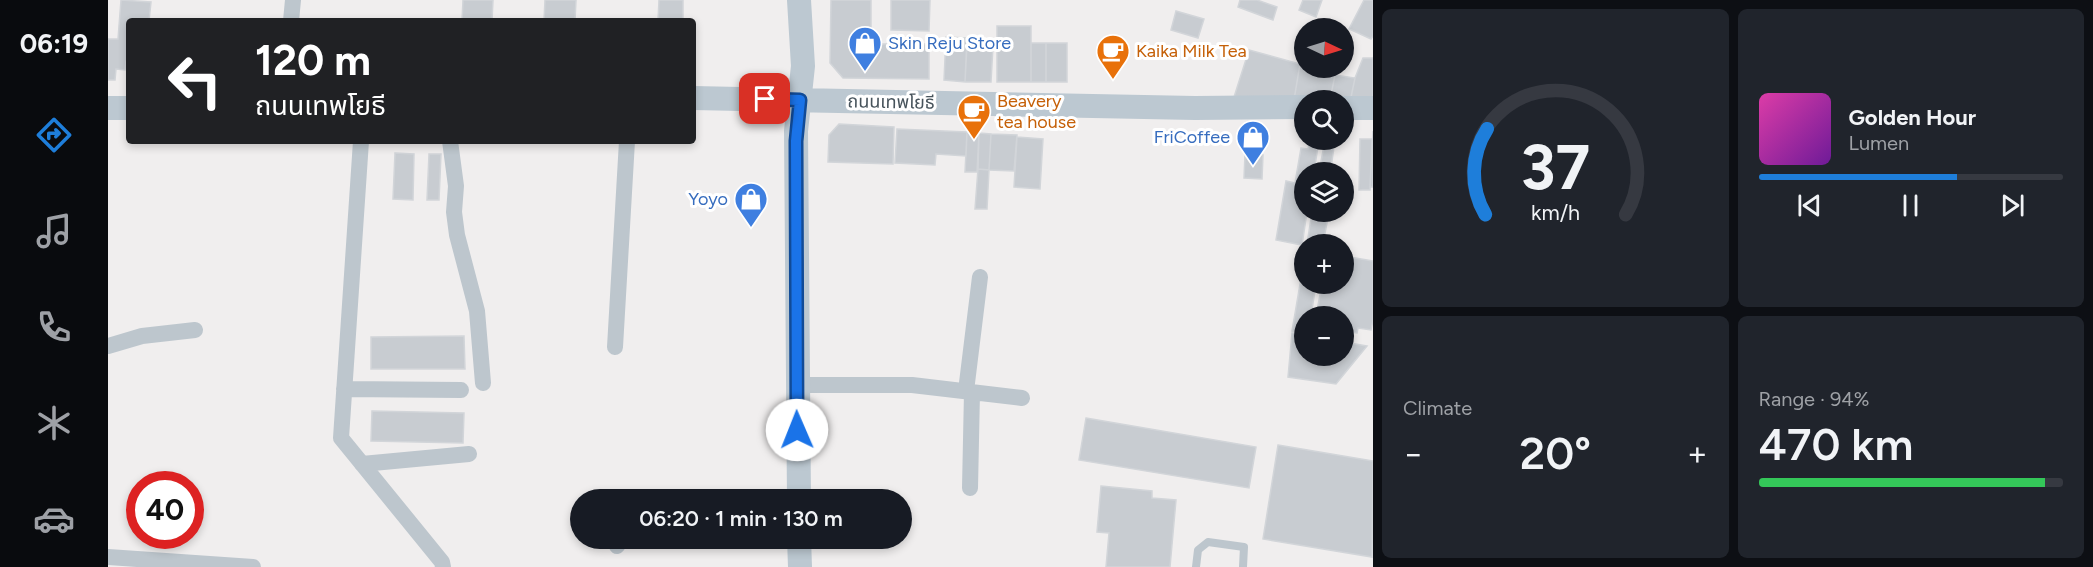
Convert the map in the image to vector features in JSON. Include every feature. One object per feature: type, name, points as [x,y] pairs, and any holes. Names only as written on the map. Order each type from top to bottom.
[{"type":"street","points":[[291,18],[293,0]]},
{"type":"street","points":[[798,489],[796,141],[803,66],[799,0]]},
{"type":"street","name":"ถนนเทพโยธี","points":[[696,98],[1184,108],[1294,107]]},
{"type":"street","points":[[108,108],[126,108]]},
{"type":"street","points":[[1354,108],[1373,108]]},
{"type":"street","points":[[361,144],[341,438],[442,562],[443,567]]},
{"type":"street","points":[[450,144],[456,186],[454,212],[457,235],[477,311],[483,383]]},
{"type":"street","points":[[615,346],[627,144]]},
{"type":"street","points":[[970,488],[969,392],[980,277]]},
{"type":"street","points":[[108,346],[141,336],[195,330]]},
{"type":"street","points":[[796,385],[912,385],[1022,398]]},
{"type":"street","points":[[344,389],[461,390]]},
{"type":"street","points":[[362,464],[469,454]]},
{"type":"street","points":[[799,549],[800,567]]},
{"type":"street","points":[[108,557],[253,567]]},
{"type":"lane","points":[[1196,567],[1198,550],[1208,542],[1244,547],[1243,567]]},
{"type":"building","points":[[121,0],[151,2],[149,18],[126,18],[125,70],[116,69],[115,80],[108,80],[108,39],[118,39]]},
{"type":"building","points":[[463,0],[493,0],[492,18],[462,18]]},
{"type":"building","points":[[545,0],[576,0],[575,18],[544,18]]},
{"type":"building","points":[[659,0],[683,0],[683,18],[658,18]]},
{"type":"building","points":[[831,0],[871,0],[871,44],[929,44],[929,79],[843,78],[830,63]]},
{"type":"building","points":[[891,0],[930,0],[929,31],[891,30]]},
{"type":"building","points":[[1240,0],[1257,0],[1277,7],[1273,20],[1238,7]]},
{"type":"building","points":[[1303,0],[1322,0],[1316,17],[1299,10]]},
{"type":"building","points":[[1364,0],[1373,0],[1373,36],[1371,39],[1354,31],[1354,19]]},
{"type":"building","points":[[1176,11],[1204,19],[1198,38],[1171,30]]},
{"type":"building","points":[[997,26],[1031,26],[1031,82],[997,82]]},
{"type":"building","points":[[946,37],[967,38],[965,82],[944,80]]},
{"type":"building","points":[[1031,43],[1046,43],[1046,82],[1031,82]]},
{"type":"building","points":[[1046,43],[1067,43],[1067,82],[1046,82]]},
{"type":"building","points":[[967,45],[993,46],[991,82],[965,82]]},
{"type":"building","points":[[1249,50],[1294,62],[1294,78],[1298,78],[1294,100],[1234,97]]},
{"type":"building","points":[[1363,58],[1373,58],[1373,102],[1354,102],[1352,90]]},
{"type":"building","points":[[1298,78],[1334,78],[1332,90],[1296,90]]},
{"type":"building","points":[[1334,78],[1355,78],[1352,90],[1332,90]]},
{"type":"building","points":[[839,124],[894,127],[893,164],[828,162],[829,135]]},
{"type":"building","points":[[897,129],[967,132],[966,156],[936,154],[935,165],[895,163]]},
{"type":"building","points":[[1373,131],[1373,187],[1370,187]]},
{"type":"building","points":[[967,132],[979,133],[977,172],[965,172]]},
{"type":"building","points":[[979,133],[991,134],[989,170],[978,169]]},
{"type":"building","points":[[991,134],[1017,135],[1014,171],[989,170]]},
{"type":"building","points":[[1017,137],[1043,139],[1040,189],[1014,187]]},
{"type":"building","points":[[1360,139],[1372,139],[1370,190],[1359,190]]},
{"type":"building","points":[[1301,150],[1317,150],[1316,162],[1299,162]]},
{"type":"building","points":[[1323,150],[1334,150],[1332,162],[1321,162]]},
{"type":"building","points":[[395,153],[414,154],[413,200],[393,199]]},
{"type":"building","points":[[429,154],[441,154],[439,200],[427,200]]},
{"type":"building","points":[[1245,154],[1263,155],[1262,179],[1244,178]]},
{"type":"building","points":[[978,169],[989,170],[987,209],[975,209]]},
{"type":"building","points":[[1286,181],[1294,183],[1294,222],[1305,222],[1304,234],[1294,234],[1294,243],[1276,240]]},
{"type":"building","points":[[1310,222],[1327,222],[1325,234],[1309,234]]},
{"type":"building","points":[[1354,258],[1373,261],[1371,330],[1358,328],[1357,333],[1354,333],[1354,306],[1318,306],[1320,294],[1354,294]]},
{"type":"building","points":[[1298,294],[1314,294],[1313,306],[1296,306]]},
{"type":"building","points":[[1292,333],[1294,333],[1294,366],[1351,366],[1336,384],[1288,377]]},
{"type":"building","points":[[464,336],[465,369],[371,369],[371,337]]},
{"type":"building","points":[[1354,344],[1367,346],[1354,362]]},
{"type":"building","points":[[372,411],[464,413],[463,443],[371,441]]},
{"type":"building","points":[[1086,418],[1256,447],[1249,488],[1079,460]]},
{"type":"building","points":[[1278,445],[1373,461],[1372,557],[1263,539]]},
{"type":"building","points":[[1101,486],[1152,491],[1152,498],[1176,500],[1170,567],[1106,567],[1109,533],[1097,532]]},
{"type":"place","name":"Skin Reju Store","points":[[865,72]]},
{"type":"place","name":"Kaika Milk Tea","points":[[1113,80]]},
{"type":"place","name":"Beavery tea house","points":[[974,140]]},
{"type":"place","name":"FriCoffee","points":[[1253,166]]},
{"type":"place","name":"Yoyo","points":[[751,228]]},
{"type":"route","points":[[765,99],[800,100],[796,131],[797,430]]}]
